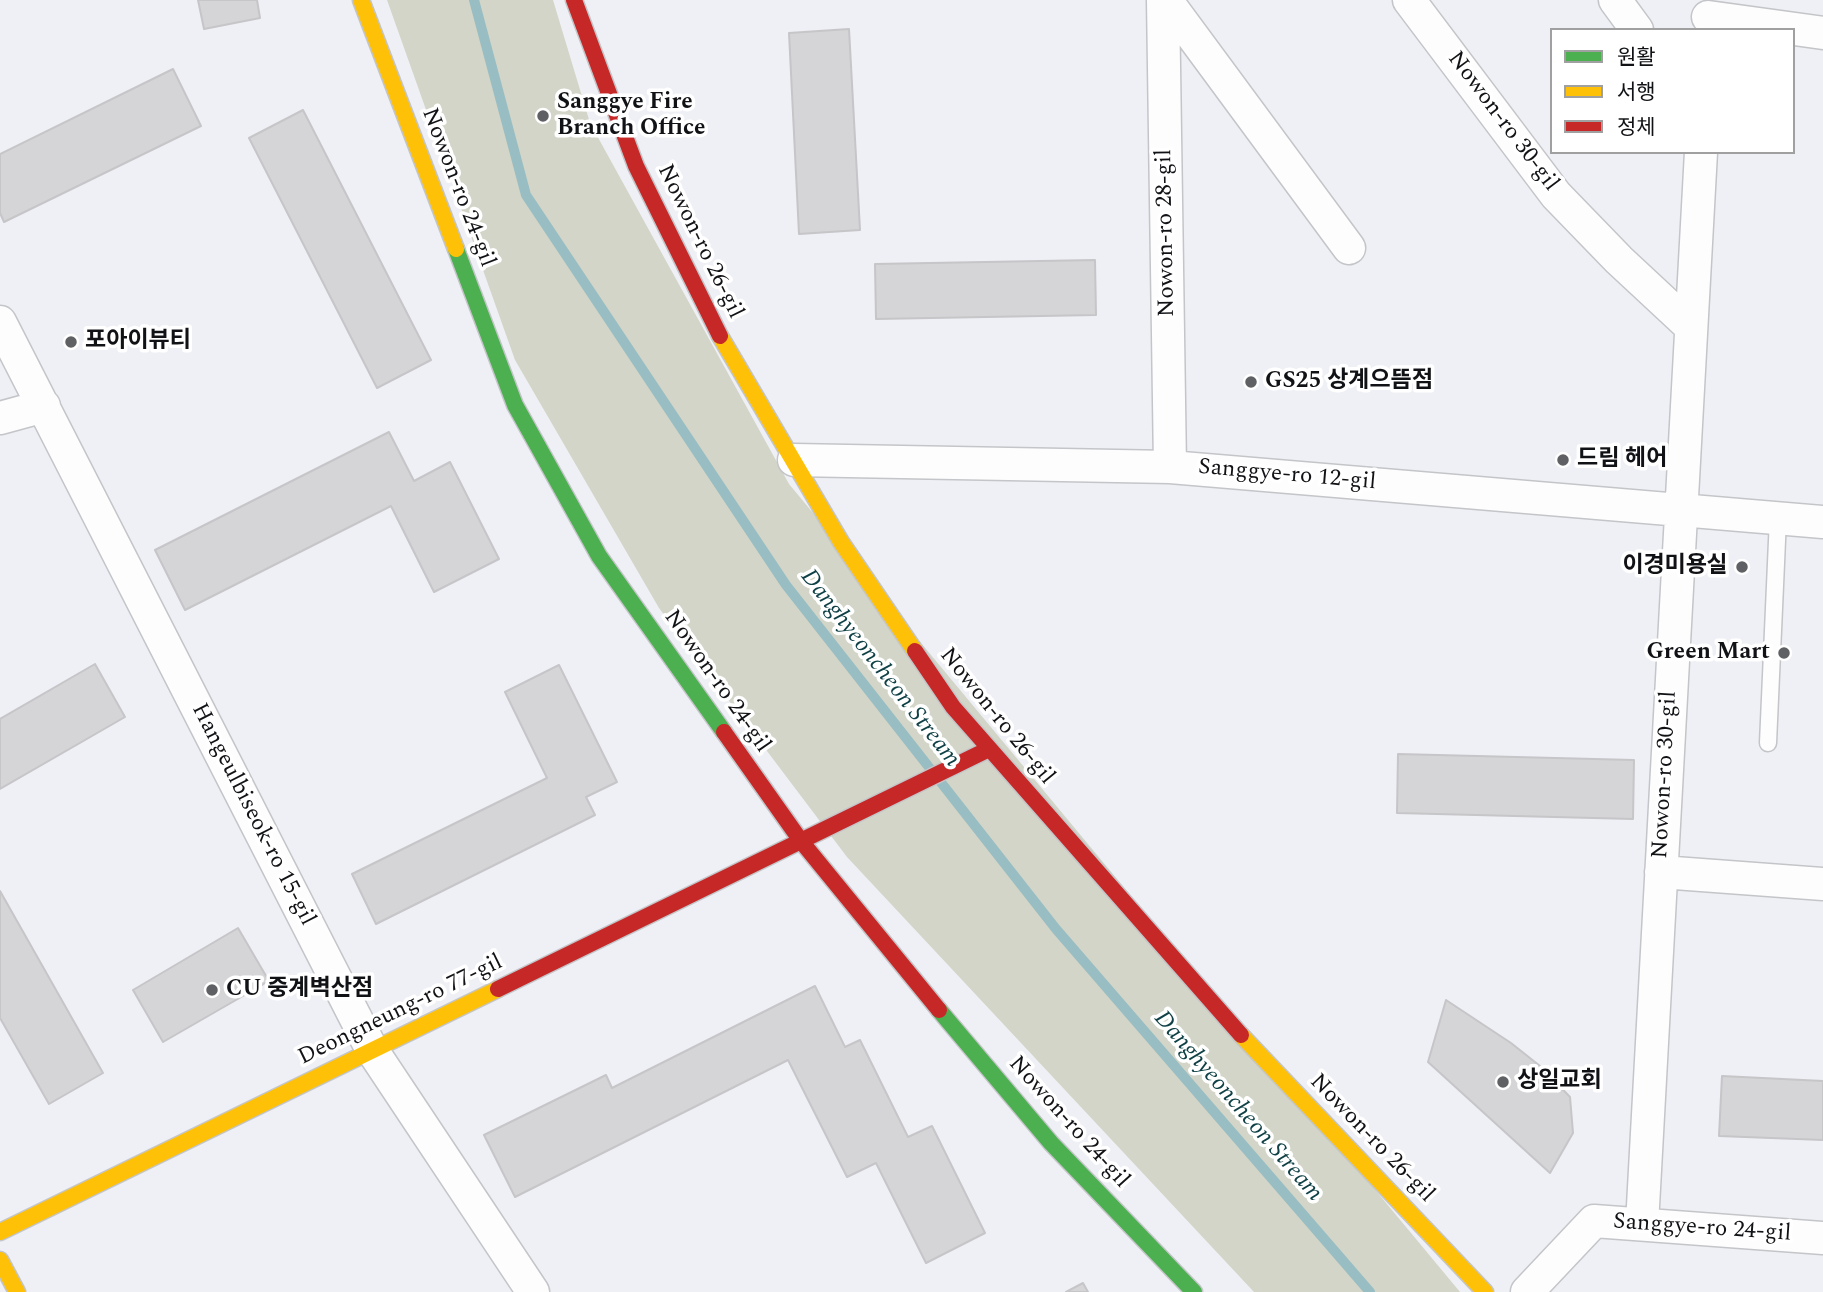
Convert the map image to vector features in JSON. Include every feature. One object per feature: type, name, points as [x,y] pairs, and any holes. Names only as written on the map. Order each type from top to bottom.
[{"type":"street","name":"Nowon-ro 24-gil","points":[[361,0],[515,405],[599,556],[801,841],[1051,1143],[1194,1292]]},
{"type":"street","name":"Nowon-ro 26-gil","points":[[574,0],[636,166],[715,328],[841,542],[982,752],[1220,1013],[1485,1292]]},
{"type":"street","name":"Nowon-ro 28-gil","points":[[1165,0],[1349,248]]},
{"type":"street","name":"Nowon-ro 28-gil","points":[[1165,0],[1170,467]]},
{"type":"street","name":"Nowon-ro 30-gil","points":[[1409,0],[1556,195],[1619,260],[1691,327]]},
{"type":"street","points":[[1615,0],[1636,28]]},
{"type":"street","points":[[1708,16],[1789,28]]},
{"type":"street","points":[[1795,29],[1823,33]]},
{"type":"street","name":"Nowon-ro 30-gil","points":[[1642,1224],[1701,154]]},
{"type":"street","name":"Hangeulbiseok-ro 15-gil","points":[[0,322],[372,1050],[533,1292]]},
{"type":"street","points":[[0,418],[44,406]]},
{"type":"street","name":"Sanggye-ro 12-gil","points":[[794,460],[1170,467],[1823,522]]},
{"type":"street","name":"Deongneung-ro 77-gil","points":[[0,1232],[982,752]]},
{"type":"street","points":[[1661,872],[1823,884]]},
{"type":"street","name":"Sanggye-ro 24-gil","points":[[1527,1292],[1594,1220],[1823,1238]]},
{"type":"street","points":[[0,1260],[17,1292]]},
{"type":"lane","points":[[1768,743],[1778,518]]},
{"type":"shaded area","points":[[387,0],[553,0],[590,123],[789,484],[1460,1292],[1254,1292],[847,857],[659,608],[515,360]]},
{"type":"building","points":[[198,0],[257,0],[260,18],[204,29]]},
{"type":"building","points":[[849,29],[860,230],[799,234],[789,33]]},
{"type":"building","points":[[173,69],[201,126],[4,222],[0,213],[0,154]]},
{"type":"building","points":[[303,110],[431,360],[377,388],[249,138]]},
{"type":"building","points":[[1095,260],[1096,315],[876,319],[875,264]]},
{"type":"building","points":[[389,432],[414,481],[450,462],[499,559],[434,592],[391,506],[185,610],[155,550]]},
{"type":"building","points":[[95,664],[125,717],[0,789],[0,719]]},
{"type":"building","points":[[559,665],[617,782],[586,797],[595,815],[376,924],[352,874],[547,778],[505,692]]},
{"type":"building","points":[[1398,754],[1634,760],[1633,819],[1397,813]]},
{"type":"building","points":[[0,891],[103,1073],[49,1104],[0,1018]]},
{"type":"building","points":[[238,928],[269,981],[163,1042],[133,990]]},
{"type":"building","points":[[815,986],[845,1047],[860,1040],[908,1137],[932,1126],[985,1233],[926,1263],[876,1163],[847,1177],[788,1060],[515,1197],[484,1135],[606,1075],[612,1088]]},
{"type":"building","name":"상일교회","points":[[1446,1000],[1511,1043],[1540,1066],[1570,1097],[1573,1133],[1550,1173],[1428,1062]]},
{"type":"building","points":[[1722,1076],[1823,1081],[1823,1140],[1719,1136]]},
{"type":"building","points":[[1083,1283],[1088,1292],[1066,1292]]},
{"type":"waterway","name":"Danghyeoncheon Stream","points":[[474,0],[526,195],[786,585],[1056,929],[1370,1292]]},
{"type":"traffic: fast","points":[[456,249],[515,405],[599,556],[724,732]]},
{"type":"traffic: fast","points":[[939,1010],[1051,1143],[1194,1292]]},
{"type":"traffic: slow","points":[[361,0],[456,249]]},
{"type":"traffic: slow","points":[[720,336],[841,542],[915,651]]},
{"type":"traffic: slow","points":[[0,1232],[498,989]]},
{"type":"traffic: slow","points":[[1241,1035],[1485,1292]]},
{"type":"traffic: slow","points":[[0,1260],[17,1292]]},
{"type":"traffic: jam","points":[[574,0],[636,166],[720,336]]},
{"type":"traffic: jam","points":[[915,651],[953,707],[1241,1035]]},
{"type":"traffic: jam","points":[[724,732],[801,841],[939,1010]]},
{"type":"traffic: jam","points":[[498,989],[989,749]]},
{"type":"place","name":"Sanggye Fire Branch Office","points":[[543,116]]},
{"type":"place","name":"포아이뷰티","points":[[71,342]]},
{"type":"place","name":"GS25 상계으뜸점","points":[[1251,382]]},
{"type":"place","name":"드림 헤어","points":[[1563,460]]},
{"type":"place","name":"이경미용실","points":[[1742,567]]},
{"type":"place","name":"Green Mart","points":[[1784,653]]},
{"type":"place","name":"CU 중계벽산점","points":[[212,990]]},
{"type":"place","name":"상일교회","points":[[1503,1082]]}]
